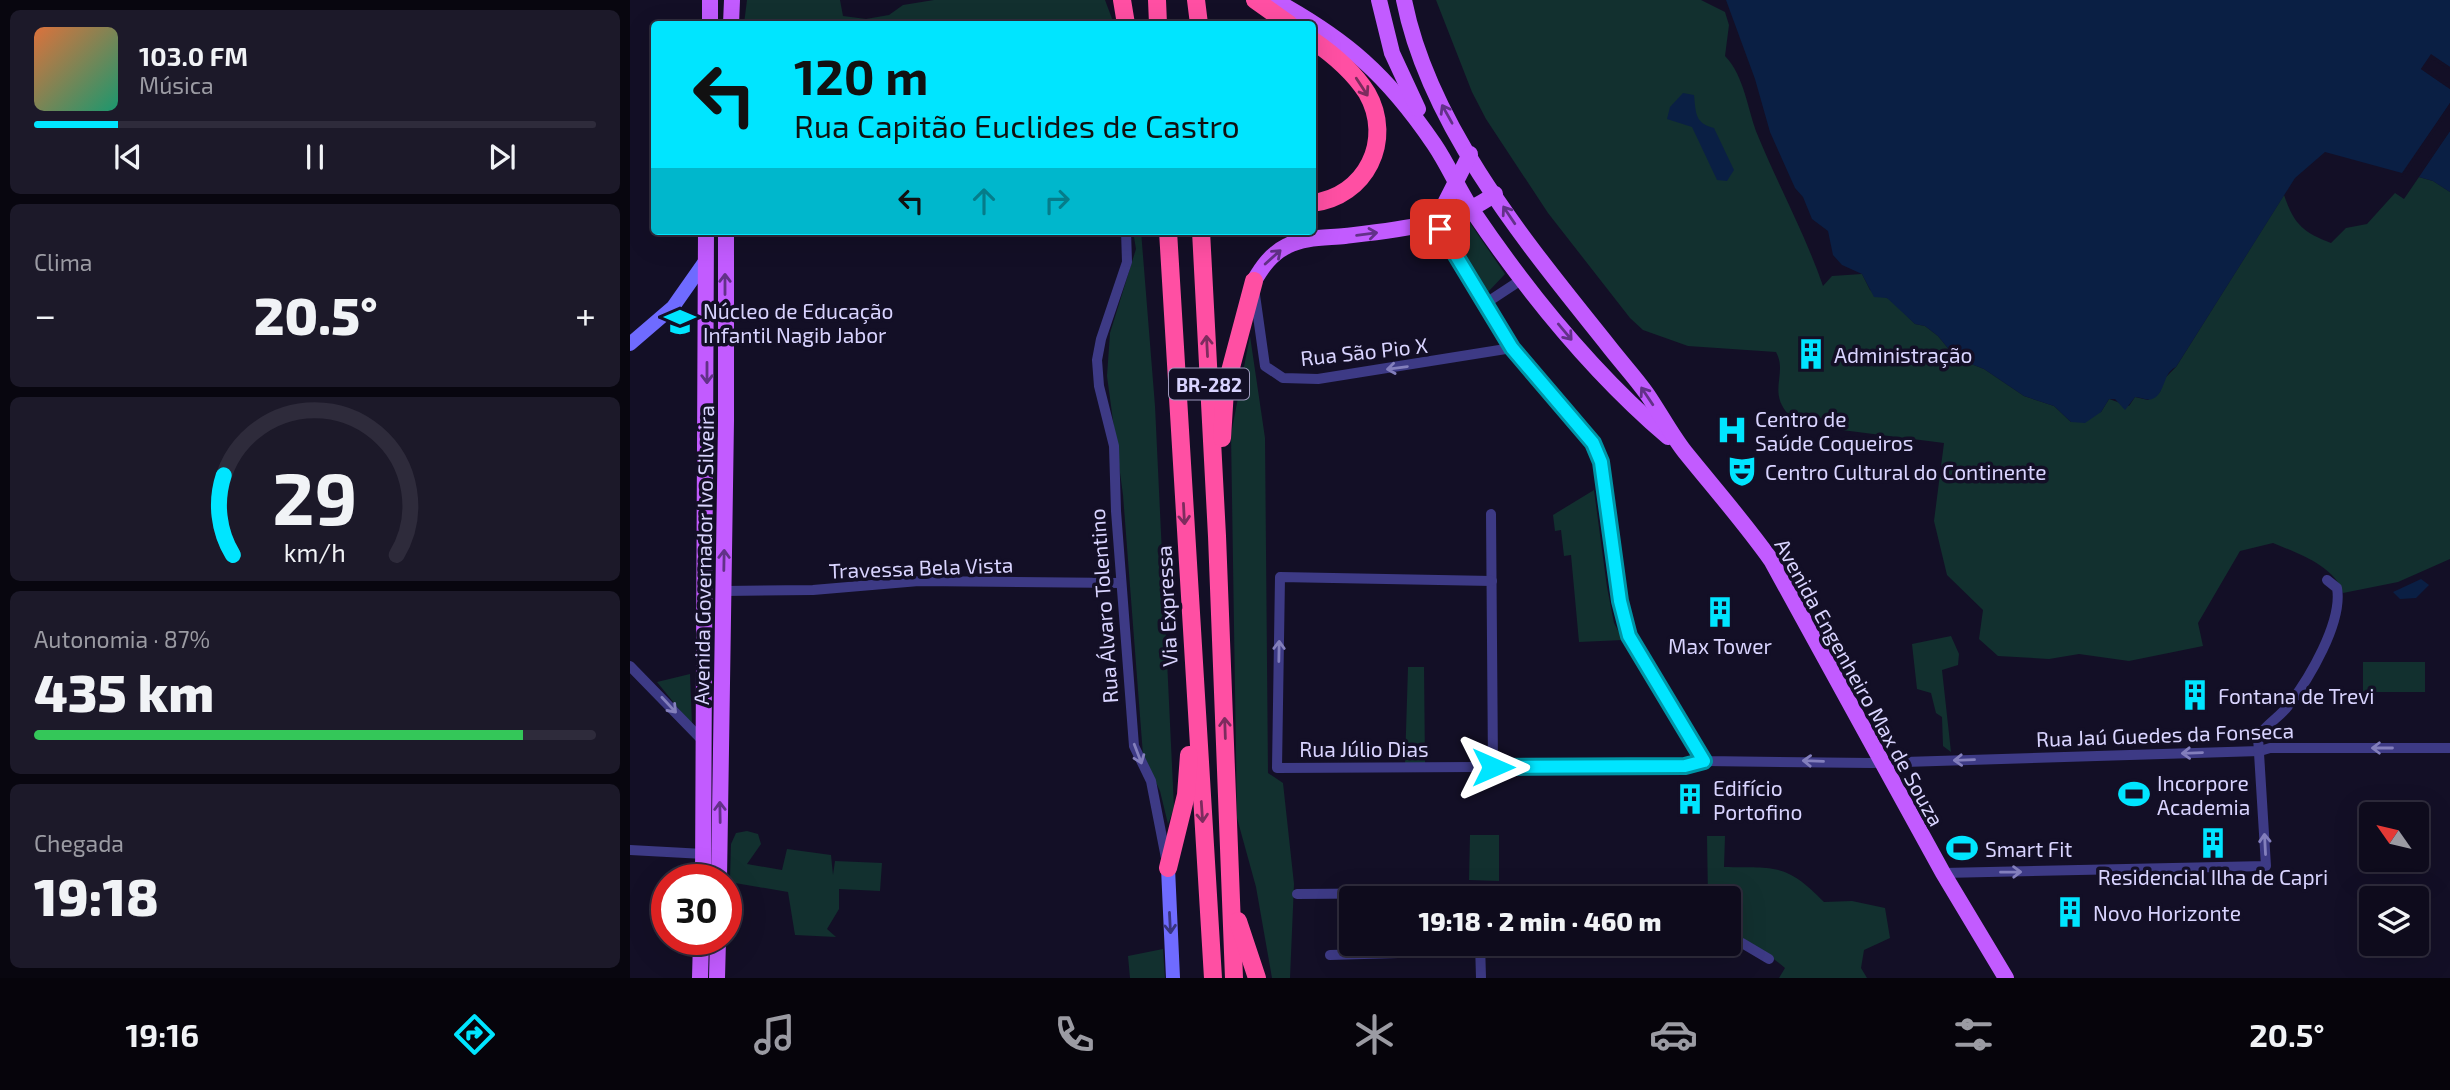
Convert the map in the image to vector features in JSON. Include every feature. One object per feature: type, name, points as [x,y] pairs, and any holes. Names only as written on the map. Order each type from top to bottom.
[{"type":"highway","points":[[1122,0],[1126,21]]},
{"type":"highway","points":[[1157,0],[1158,21]]},
{"type":"highway","points":[[1189,0],[1190,21]]},
{"type":"highway","points":[[1196,0],[1199,21]]},
{"type":"highway","points":[[1255,0],[1285,21]]},
{"type":"highway","points":[[1316,43],[1355,76],[1375,110],[1377,129],[1371,163],[1361,180],[1341,195],[1316,202]]},
{"type":"highway","name":"Via Expressa","points":[[1167,235],[1213,978]]},
{"type":"highway","name":"BR-282","points":[[1201,235],[1217,536],[1234,978]]},
{"type":"highway","points":[[1217,536],[1225,390],[1254,281]]},
{"type":"highway","points":[[1167,868],[1186,795],[1194,695]]},
{"type":"highway","points":[[1233,905],[1257,978]]},
{"type":"main road","points":[[710,0],[710,21]]},
{"type":"main road","points":[[732,0],[732,21]]},
{"type":"main road","name":"Avenida Engenheiro Max de Souza","points":[[1274,0],[1310,21]]},
{"type":"main road","points":[[1379,0],[1402,80],[1435,146]]},
{"type":"main road","name":"Avenida Engenheiro Max de Souza","points":[[1404,0],[1412,38],[1428,80],[1470,154],[1556,280],[1646,393],[1685,452],[1745,523],[1771,560],[1943,873],[2006,978]]},
{"type":"main road","name":"Avenida Engenheiro Max de Souza","points":[[1316,25],[1367,61],[1401,99],[1435,146],[1472,210],[1521,280],[1630,402],[1685,452]]},
{"type":"main road","points":[[1436,221],[1470,154]]},
{"type":"main road","points":[[1254,281],[1272,256],[1300,241],[1384,232],[1436,221],[1472,210],[1495,194]]},
{"type":"main road","name":"Avenida Governador Ivo Silveira","points":[[704,864],[706,235]]},
{"type":"main road","name":"Avenida Governador Ivo Silveira","points":[[719,864],[726,235]]},
{"type":"main road","points":[[700,978],[701,955]]},
{"type":"main road","points":[[717,978],[718,955]]},
{"type":"street","points":[[1436,221],[1483,305],[1512,348],[1593,443],[1601,462],[1620,601],[1629,636],[1704,761]]},
{"type":"street","name":"Rua Álvaro Tolentino","points":[[1126,235],[1127,262],[1101,339],[1097,360],[1099,386],[1114,446],[1134,747],[1156,798],[1167,868],[1172,978]]},
{"type":"street","points":[[630,344],[673,307],[706,260]]},
{"type":"street","points":[[1483,305],[1521,280]]},
{"type":"street","name":"Rua São Pio X","points":[[1254,281],[1257,325],[1265,366],[1273,374],[1283,377],[1318,379],[1512,348]]},
{"type":"street","points":[[1491,514],[1493,767]]},
{"type":"street","name":"Rua Júlio Dias","points":[[1492,581],[1280,577],[1277,768],[1685,766],[1704,761]]},
{"type":"street","points":[[1943,873],[2266,866],[2260,734],[2296,695],[2336,618],[2340,604],[2337,588],[2327,580]]},
{"type":"street","name":"Travessa Bela Vista","points":[[723,591],[813,590],[919,582],[1121,583]]},
{"type":"street","points":[[630,666],[706,744]]},
{"type":"street","name":"Rua Jaú Guedes da Fonseca","points":[[1704,761],[1882,762],[2260,751],[2270,748],[2450,748]]},
{"type":"street","points":[[630,850],[704,854]]},
{"type":"street","points":[[1297,894],[1339,894]]},
{"type":"street","points":[[1741,943],[1769,959]]},
{"type":"street","points":[[1330,955],[1339,955]]},
{"type":"street","points":[[1480,956],[1481,978]]},
{"type":"green space","points":[[747,0],[840,0],[843,16],[866,19],[889,15],[903,5],[934,0],[1105,0],[1113,21],[744,21]]},
{"type":"green space","points":[[1436,0],[1701,0],[1725,12],[1729,25],[1725,56],[1741,83],[1758,136],[1823,286],[1832,276],[1862,274],[1870,290],[1891,300],[1915,324],[1925,326],[1938,336],[1956,358],[1984,369],[2024,396],[2054,406],[2071,422],[2101,412],[2109,399],[2129,406],[2135,397],[2148,400],[2160,392],[2163,380],[2176,367],[2284,195],[2300,226],[2331,243],[2346,228],[2367,224],[2395,193],[2404,199],[2419,177],[2433,181],[2450,192],[2450,559],[2398,582],[2343,593],[2339,584],[2324,568],[2273,543],[2240,551],[2198,623],[2203,646],[2129,661],[2079,654],[2049,659],[1998,656],[1979,639],[1983,610],[1947,575],[1934,521],[1944,443],[1834,429],[1829,419],[1789,415],[1779,398],[1780,367],[1776,352],[1688,346],[1643,330],[1630,318],[1548,213],[1486,119],[1472,92]]},
{"type":"green space","points":[[1468,220],[1505,274],[1488,292],[1449,225]]},
{"type":"green space","points":[[1134,235],[1141,235],[1155,406],[1174,808],[1168,824],[1160,791],[1143,755],[1123,495],[1107,376],[1110,333],[1136,249]]},
{"type":"green space","points":[[1250,336],[1265,438],[1268,773],[1283,783],[1294,884],[1290,978],[1272,978],[1256,887],[1237,818],[1231,434]]},
{"type":"green space","points":[[1594,490],[1607,587],[1614,623],[1623,640],[1579,642],[1571,555],[1564,556],[1561,530],[1555,531],[1553,515]]},
{"type":"green space","points":[[1951,636],[1959,654],[1958,665],[1942,670],[1951,752],[1943,746],[1942,717],[1936,713],[1931,693],[1917,689],[1912,644]]},
{"type":"green space","points":[[2363,662],[2425,662],[2425,692],[2363,692]]},
{"type":"green space","points":[[1408,667],[1424,667],[1425,763],[1405,763]]},
{"type":"green space","points":[[690,674],[692,725],[657,682]]},
{"type":"green space","points":[[747,831],[758,834],[761,844],[747,864],[782,870],[787,849],[831,855],[833,875],[835,861],[882,863],[880,891],[839,889],[839,909],[827,929],[836,937],[795,935],[788,892],[742,884],[742,864],[730,864],[731,844],[736,833]]},
{"type":"green space","points":[[1470,835],[1499,835],[1499,881],[1469,880]]},
{"type":"green space","points":[[1707,836],[1725,836],[1724,867],[1779,870],[1800,880],[1824,902],[1852,901],[1885,908],[1890,938],[1864,950],[1861,968],[1867,978],[1779,978],[1785,968],[1775,960],[1750,948],[1741,948],[1741,886],[1708,886]]},
{"type":"green space","points":[[1163,949],[1165,978],[1130,978],[1128,956]]},
{"type":"water","points":[[1726,0],[2450,0],[2450,67],[2431,55],[2421,69],[2450,89],[2450,103],[2402,173],[2325,152],[2295,178],[2176,367],[2168,374],[2160,393],[2150,399],[2135,397],[2125,410],[2115,399],[2109,399],[2101,412],[2085,423],[2071,422],[2054,406],[2024,396],[1984,369],[1956,358],[1938,336],[1925,326],[1915,324],[1887,298],[1874,297],[1862,274],[1842,265],[1833,255],[1828,231],[1812,219],[1770,132],[1755,79]]},
{"type":"water","points":[[1683,93],[1694,95],[1698,117],[1703,123],[1714,128],[1734,170],[1727,181],[1717,180],[1692,127],[1667,119],[1670,107]]},
{"type":"water","points":[[2450,131],[2450,192],[2433,181],[2419,177]]},
{"type":"water","points":[[2421,579],[2429,585],[2416,598],[2400,599],[2393,592]]},
{"type":"pier","points":[[2431,54],[2450,67],[2450,70],[2432,59],[2426,68],[2450,85],[2450,89],[2421,69]]},
{"type":"pier","points":[[2450,103],[2450,109],[2401,177]]},
{"type":"pier","points":[[2450,128],[2450,131],[2416,180],[2416,175]]},
{"type":"place","name":"Núcleo de Educação Infantil Nagib Jabor","points":[[680,322]]},
{"type":"place","name":"Administração","points":[[1811,354]]},
{"type":"place","name":"Centro de Saúde Coqueiros","points":[[1732,430]]},
{"type":"place","name":"Centro Cultural do Continente","points":[[1742,471]]},
{"type":"place","name":"Max Tower","points":[[1720,612]]},
{"type":"place","name":"Fontana de Trevi","points":[[2195,695]]},
{"type":"place","name":"Incorpore Academia","points":[[2134,794]]},
{"type":"place","name":"Edifício Portofino","points":[[1690,799]]},
{"type":"place","name":"Residencial Ilha de Capri","points":[[2213,843]]},
{"type":"place","name":"Smart Fit","points":[[1962,848]]},
{"type":"place","name":"Novo Horizonte","points":[[2070,912]]},
{"type":"route","points":[[1440,229],[1483,305],[1512,348],[1593,443],[1601,462],[1620,601],[1629,636],[1643,663],[1696,743],[1704,761],[1685,766],[1493,767]]}]
